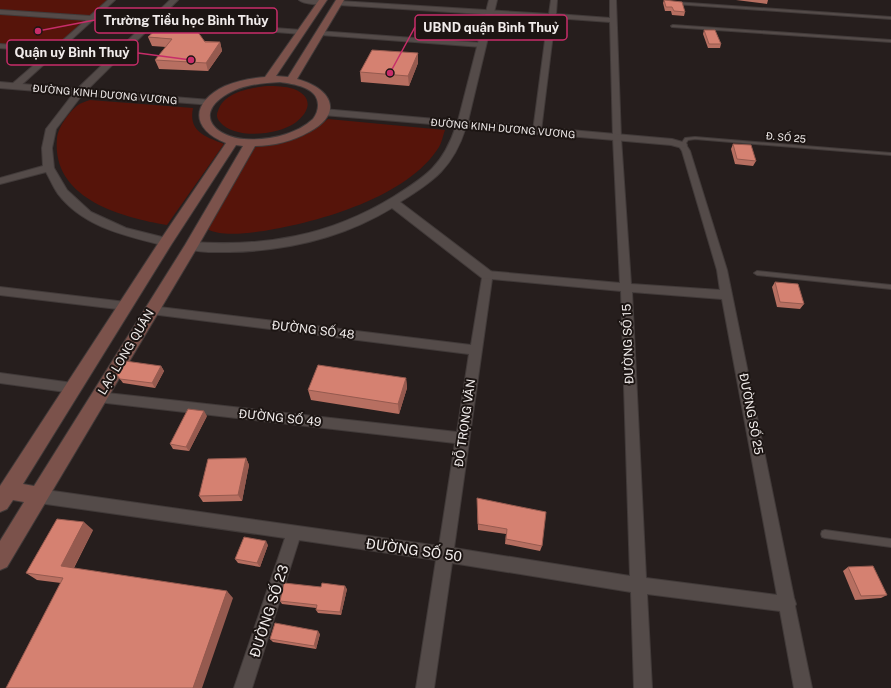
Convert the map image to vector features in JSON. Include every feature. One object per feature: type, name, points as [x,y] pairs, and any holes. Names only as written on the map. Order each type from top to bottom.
[{"type":"main road","points":[[268,80],[322,1],[339,1],[321,33],[291,80]]},
{"type":"main road","points":[[300,32],[321,33]]},
{"type":"main road","points":[[291,80],[304,84],[322,96],[324,104],[323,112],[316,122],[304,130],[288,137],[270,142],[251,143],[222,138],[206,125],[204,114],[210,103],[220,94],[234,87],[250,82],[291,80]]},
{"type":"main road","name":"LẠC LONG QUÂN","points":[[3,494],[233,141]]},
{"type":"main road","name":"LẠC LONG QUÂN","points":[[0,560],[251,143]]},
{"type":"main road","points":[[166,242],[190,246]]},
{"type":"main road","points":[[3,494],[39,496]]},
{"type":"street","points":[[16,86],[112,0]]},
{"type":"street","points":[[166,242],[122,231],[87,215],[62,192],[49,168],[47,148],[51,130],[79,92],[174,0]]},
{"type":"street","points":[[302,0],[322,1]]},
{"type":"street","points":[[415,7],[418,0]]},
{"type":"street","points":[[190,246],[239,249],[278,245],[317,235],[356,222],[393,203],[421,184],[444,163],[463,125],[493,0]]},
{"type":"street","points":[[537,131],[554,0]]},
{"type":"street","name":"ĐƯỜNG SỐ 15","points":[[613,0],[617,138],[626,288],[643,688]]},
{"type":"street","points":[[339,1],[613,20]]},
{"type":"street","points":[[0,12],[92,18]]},
{"type":"street","points":[[152,21],[300,32]]},
{"type":"street","points":[[321,33],[482,45]]},
{"type":"street","points":[[0,46],[56,50]]},
{"type":"street","name":"ĐƯỜNG KINH DƯƠNG VƯƠNG","points":[[0,85],[210,103]]},
{"type":"street","name":"ĐƯỜNG KINH DƯƠNG VƯƠNG","points":[[323,112],[672,142],[682,146]]},
{"type":"street","name":"ĐƯỜNG SỐ 25","points":[[682,146],[686,151],[722,270],[788,604],[803,688]]},
{"type":"street","points":[[0,181],[49,168]]},
{"type":"street","points":[[393,203],[487,275],[626,288],[727,295]]},
{"type":"street","name":"ĐỖ TRỌNG VĂN","points":[[425,688],[487,275]]},
{"type":"street","points":[[0,292],[126,306]]},
{"type":"street","name":"ĐƯỜNG SỐ 48","points":[[151,310],[476,350]]},
{"type":"street","points":[[0,378],[73,388]]},
{"type":"street","name":"ĐƯỜNG SỐ 49","points":[[98,397],[462,438]]},
{"type":"street","name":"ĐƯỜNG SỐ 50","points":[[39,496],[294,534],[445,554],[638,584],[788,604]]},
{"type":"street","name":"ĐƯỜNG SỐ 23","points":[[243,688],[294,534]]},
{"type":"lane","points":[[672,3],[891,18]]},
{"type":"lane","points":[[672,26],[891,41]]},
{"type":"lane","name":"Đ. SỐ 25","points":[[682,146],[688,139],[698,138],[891,154]]},
{"type":"lane","points":[[757,273],[891,287]]},
{"type":"lane","points":[[825,534],[891,543]]},
{"type":"shaded area","points":[[0,0],[112,0],[54,49],[0,44]]},
{"type":"shaded area","points":[[267,86],[291,88],[305,96],[308,105],[307,110],[300,119],[288,127],[268,133],[257,134],[227,128],[219,121],[217,112],[226,99],[238,92]]},
{"type":"shaded area","points":[[90,100],[193,108],[193,123],[196,128],[205,136],[224,144],[167,225],[110,210],[92,201],[77,190],[65,176],[58,159],[58,134],[62,124],[71,111],[79,104]]},
{"type":"shaded area","points":[[328,119],[445,130],[439,147],[425,165],[406,180],[385,193],[360,204],[335,214],[286,227],[264,231],[227,234],[207,229],[256,146],[286,141],[303,135]]},
{"type":"building","points":[[664,0],[682,2],[685,12],[674,11],[672,7],[666,7]]},
{"type":"building","points":[[192,24],[205,42],[220,42],[206,63],[155,60],[172,39],[148,37],[160,26],[176,27]]},
{"type":"building","points":[[704,30],[715,30],[721,44],[709,44]]},
{"type":"building","points":[[372,50],[418,53],[408,76],[360,72]]},
{"type":"building","points":[[733,144],[751,145],[756,161],[737,159]]},
{"type":"building","points":[[775,282],[798,284],[804,304],[780,302]]},
{"type":"building","points":[[125,361],[161,366],[152,383],[120,379],[117,375]]},
{"type":"building","points":[[318,365],[406,378],[398,404],[308,390]]},
{"type":"building","points":[[188,409],[204,411],[186,447],[170,444]]},
{"type":"building","points":[[246,458],[238,495],[199,496],[208,459]]},
{"type":"building","points":[[477,498],[546,512],[542,546],[506,539],[507,529],[478,524]]},
{"type":"building","points":[[57,519],[84,522],[61,566],[227,591],[193,688],[6,688],[63,578],[26,573]]},
{"type":"building","points":[[244,537],[266,541],[257,563],[235,559]]},
{"type":"building","points":[[873,566],[887,595],[861,596],[848,567]]},
{"type":"building","points":[[284,583],[321,587],[322,583],[345,586],[340,612],[316,610],[317,605],[280,601]]},
{"type":"building","points":[[275,623],[318,631],[314,646],[270,639]]},
{"type":"place","name":"Trường Tiểu học Bình Thủy","points":[[38,31]]},
{"type":"place","name":"Quận uỷ Bình Thuỷ","points":[[191,60]]},
{"type":"place","name":"UBND quận Bình Thuỷ","points":[[390,73]]}]
